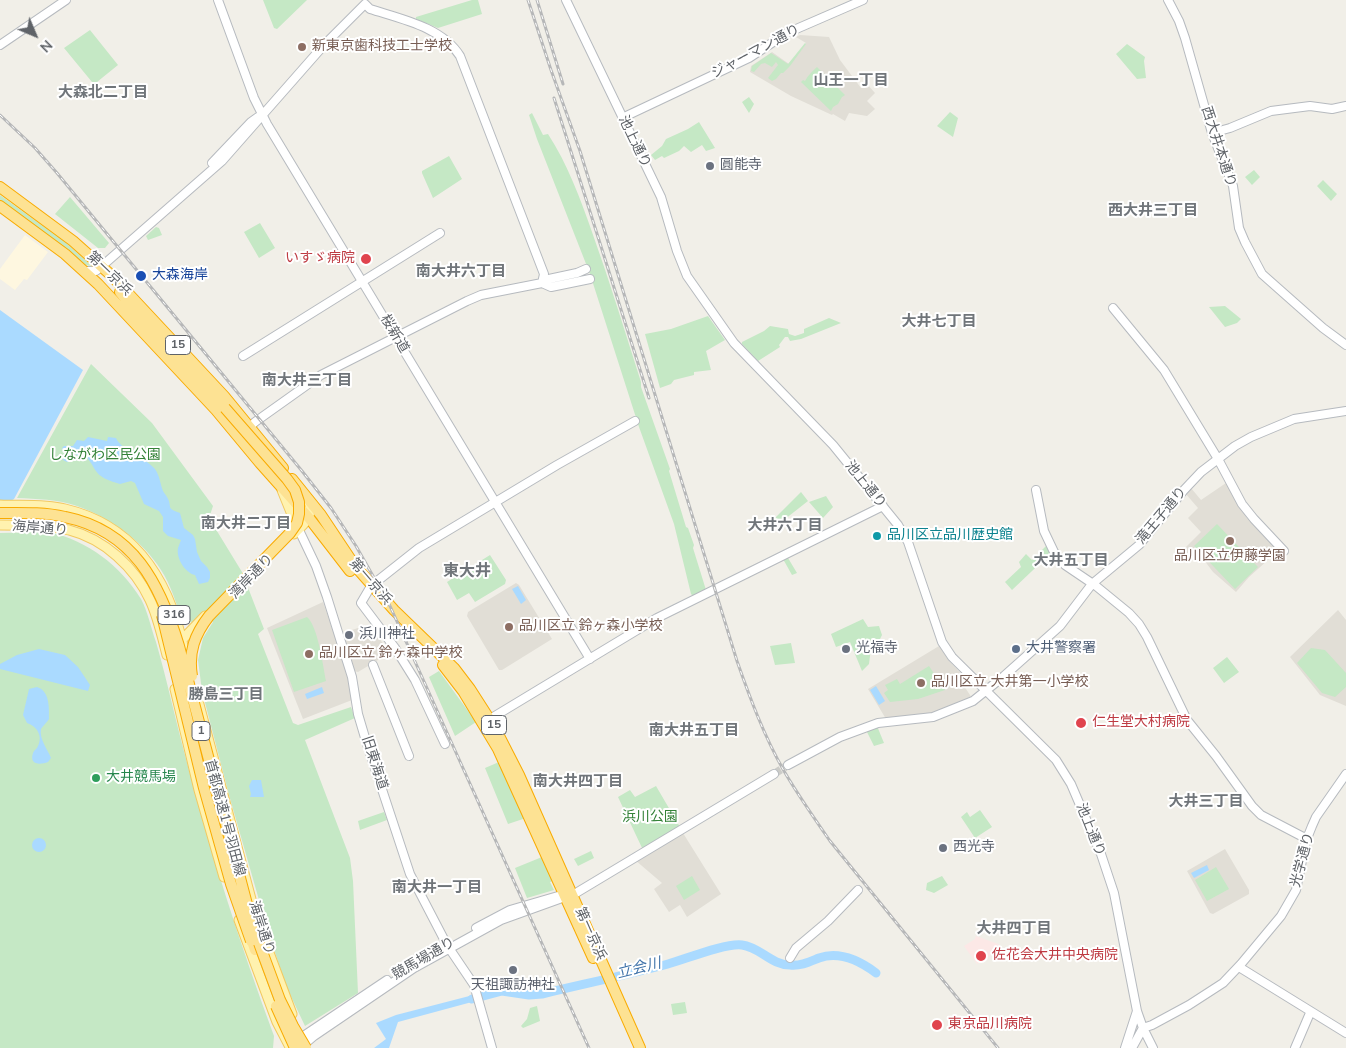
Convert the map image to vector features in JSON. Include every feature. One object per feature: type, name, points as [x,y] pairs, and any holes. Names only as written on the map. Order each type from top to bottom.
[{"type":"highway","name":"第一京浜","points":[[0,188],[73,241],[99,267],[111,275],[224,396],[321,515],[369,588]]},
{"type":"highway","name":"第一京浜","points":[[0,206],[48,240],[98,284],[216,410],[306,515],[340,559],[454,668],[470,689],[486,721],[507,749],[567,896],[640,1048]]},
{"type":"highway","points":[[111,275],[122,295],[166,348],[183,363],[225,408],[292,485],[297,496],[299,509],[297,523],[290,533],[210,616],[199,631],[194,642],[190,661],[191,674],[205,727],[214,778]]},
{"type":"highway","name":"15","points":[[250,427],[248,433],[250,444],[277,476],[281,486]]},
{"type":"highway","name":"首都高速1号羽田線","points":[[0,513],[63,516],[98,528],[115,539],[143,566],[160,593],[170,620],[214,778],[253,927],[299,1046]]},
{"type":"highway","name":"首都高速1号羽田線","points":[[0,519],[52,521],[87,530],[103,538],[118,549],[133,563],[146,580],[163,616],[204,788],[231,884],[283,1024],[299,1046]]},
{"type":"highway","points":[[180,646],[173,660],[255,950]]},
{"type":"highway","name":"第一京浜","points":[[607,980],[634,1048]]},
{"type":"main road","points":[[281,486],[296,526]]},
{"type":"main road","points":[[306,515],[310,509],[309,501]]},
{"type":"main road","name":"海岸通り","points":[[0,505],[40,505],[75,512],[96,520],[123,536],[139,550],[156,572],[169,600],[177,624],[180,646],[220,778],[256,918],[283,993],[299,1046]]},
{"type":"main road","name":"湾岸通り","points":[[180,646],[186,645],[306,515]]},
{"type":"main road","name":"海岸通り","points":[[0,525],[56,528],[80,534],[107,548],[121,559],[133,572],[150,598],[173,660],[199,790],[226,885],[277,1022],[299,1046]]},
{"type":"main road","name":"湾岸通り","points":[[180,646],[193,629],[296,526]]},
{"type":"main road","points":[[177,624],[184,630],[193,629]]},
{"type":"street","points":[[0,45],[66,0]]},
{"type":"street","name":"桜新道","points":[[218,0],[262,114],[590,659]]},
{"type":"street","name":"池上通り","points":[[566,0],[662,199],[676,251],[687,276],[734,343],[833,444],[898,525],[908,542],[942,642],[952,657],[1056,760],[1071,784],[1101,854],[1114,893],[1137,1011],[1153,1048]]},
{"type":"street","name":"ジャーマン通り","points":[[622,118],[749,58],[787,34],[863,0]]},
{"type":"street","name":"西大井本通り","points":[[1168,0],[1186,38],[1212,133],[1233,186],[1239,228],[1262,274],[1323,328],[1346,345]]},
{"type":"street","points":[[85,271],[99,267],[116,247],[216,160],[250,122],[262,114],[324,45],[365,4],[370,9],[417,24],[442,37],[458,52],[544,274],[542,283]]},
{"type":"street","points":[[1212,133],[1230,128],[1271,110],[1310,106],[1332,108],[1346,106]]},
{"type":"street","points":[[243,356],[440,233]]},
{"type":"street","points":[[98,284],[99,267]]},
{"type":"street","points":[[240,438],[250,427],[321,375],[453,308],[481,295],[542,283],[586,269]]},
{"type":"street","points":[[542,283],[551,287],[590,280]]},
{"type":"street","points":[[1113,308],[1164,370],[1218,458],[1242,504],[1284,551]]},
{"type":"street","name":"滝王子通り","points":[[788,765],[840,737],[878,723],[932,717],[973,701],[1060,626],[1092,584],[1139,545],[1184,490],[1218,458],[1251,437],[1294,419],[1346,411]]},
{"type":"street","points":[[445,744],[415,680],[395,648],[361,603],[369,588],[420,548],[635,420]]},
{"type":"street","points":[[1036,490],[1044,531],[1050,545],[1065,565],[1129,613],[1139,624],[1187,720],[1252,806],[1262,815],[1307,839]]},
{"type":"street","points":[[486,721],[657,618],[883,506]]},
{"type":"street","name":"旧東海道","points":[[296,526],[316,566],[352,677],[358,714],[366,741],[410,874],[448,947],[474,985],[492,1048]]},
{"type":"street","points":[[373,665],[410,756]]},
{"type":"street","points":[[567,896],[774,774]]},
{"type":"street","name":"光学通り","points":[[1143,1028],[1152,1025],[1207,994],[1223,982],[1239,967],[1281,916],[1293,896],[1299,881],[1307,839],[1316,817],[1346,774]]},
{"type":"street","points":[[790,958],[796,948],[828,921],[858,890]]},
{"type":"street","name":"競馬場通り","points":[[448,947],[501,920],[555,902],[567,896]]},
{"type":"street","name":"競馬場通り","points":[[299,1046],[414,968],[510,910],[567,896]]},
{"type":"street","points":[[1239,967],[1310,1013],[1346,1033]]},
{"type":"street","points":[[1132,1045],[1137,1011]]},
{"type":"street","points":[[1295,1048],[1310,1013]]},
{"type":"street","points":[[1125,1048],[1132,1045],[1143,1028]]},
{"type":"street","points":[[1121,1048],[1132,1045]]},
{"type":"shaded area","points":[[800,35],[829,37],[840,60],[861,88],[867,84],[875,93],[867,101],[875,109],[867,116],[849,113],[845,121],[791,96],[750,72],[751,66],[772,52],[789,64],[806,43],[796,37]]},
{"type":"shaded area","points":[[25,235],[48,252],[27,280],[24,279],[15,290],[0,279],[0,269]]},
{"type":"shaded area","name":"品川区立伊藤学園","points":[[1226,483],[1247,518],[1278,551],[1249,577],[1236,592],[1213,572],[1204,560],[1196,556],[1179,554],[1201,532],[1188,518],[1198,508],[1185,493],[1191,488],[1201,500]]},
{"type":"shaded area","name":"品川区立 鈴ヶ森小学校","points":[[516,583],[552,639],[502,670],[499,670],[467,616],[468,612]]},
{"type":"shaded area","name":"品川区立 鈴ヶ森中学校","points":[[323,602],[350,680],[352,700],[303,719],[267,628]]},
{"type":"shaded area","points":[[1338,610],[1346,620],[1346,706],[1320,695],[1290,657]]},
{"type":"shaded area","points":[[369,625],[388,650],[388,654],[358,672],[354,671],[343,633],[358,628],[359,630]]},
{"type":"shaded area","name":"品川区立 大井第一小学校","points":[[939,646],[949,661],[968,681],[964,686],[972,698],[936,713],[886,719],[868,689]]},
{"type":"shaded area","points":[[683,833],[721,894],[687,917],[680,905],[669,912],[654,889],[662,883],[635,860]]},
{"type":"shaded area","points":[[1225,849],[1249,890],[1249,894],[1213,914],[1210,913],[1187,871]]},
{"type":"shaded area","name":"佐花会大井中央病院","points":[[976,936],[998,944],[1002,948],[977,964],[964,946],[975,939]]},
{"type":"green space","points":[[263,0],[307,0],[277,29],[274,28]]},
{"type":"green space","points":[[472,0],[478,0],[482,14],[438,28],[416,19],[416,17]]},
{"type":"green space","points":[[90,30],[118,65],[97,82],[92,82],[64,48]]},
{"type":"green space","points":[[805,43],[790,66],[776,79],[772,81],[768,78],[778,65],[776,62],[772,67],[765,63],[761,64],[754,72],[751,71],[752,66],[771,53],[788,64]]},
{"type":"green space","points":[[1127,44],[1145,57],[1146,78],[1137,79],[1116,54]]},
{"type":"green space","points":[[817,67],[845,95],[831,111],[801,82],[805,81]]},
{"type":"green space","points":[[749,97],[754,104],[749,113],[742,102]]},
{"type":"green space","points":[[950,112],[958,118],[953,137],[937,126]]},
{"type":"green space","points":[[532,113],[543,135],[548,134],[568,170],[605,270],[641,387],[670,469],[686,527],[694,545],[693,548],[706,590],[693,596],[674,524],[639,427],[590,274],[537,139],[529,115]]},
{"type":"green space","points":[[699,122],[715,148],[706,151],[702,145],[691,152],[684,146],[679,151],[655,160],[651,155],[662,146],[666,139]]},
{"type":"green space","points":[[449,156],[462,179],[433,198],[422,171]]},
{"type":"green space","points":[[1254,170],[1260,177],[1252,185],[1245,177]]},
{"type":"green space","points":[[1323,180],[1337,194],[1331,201],[1317,186]]},
{"type":"green space","points":[[0,195],[65,242],[92,266],[84,265],[59,243],[0,200]]},
{"type":"green space","points":[[70,197],[109,243],[105,248],[98,248],[55,214]]},
{"type":"green space","points":[[260,223],[275,248],[259,258],[244,232]]},
{"type":"green space","points":[[156,227],[159,228],[162,235],[148,240],[146,236]]},
{"type":"green space","points":[[1225,306],[1241,319],[1237,323],[1225,327],[1209,307]]},
{"type":"green space","points":[[708,316],[725,340],[706,351],[711,370],[694,372],[694,375],[674,380],[671,384],[660,388],[645,334],[671,329]]},
{"type":"green space","points":[[829,318],[841,323],[801,339],[790,341],[788,337],[785,337],[779,345],[780,347],[758,361],[742,344],[742,342],[770,326],[788,329],[789,334],[795,336],[804,333],[804,329]]},
{"type":"green space","name":"しながわ区民公園","points":[[91,364],[152,423],[213,506],[209,518],[242,572],[264,629],[258,634],[293,723],[298,725],[351,707],[355,718],[305,740],[350,858],[353,881],[358,993],[305,1026],[286,986],[267,928],[202,691],[198,660],[203,638],[213,622],[206,612],[194,623],[182,620],[168,582],[154,559],[135,540],[113,523],[70,504],[17,498]]},
{"type":"green space","points":[[801,492],[808,501],[780,523],[775,518]]},
{"type":"green space","points":[[826,496],[833,507],[823,518],[809,502]]},
{"type":"green space","points":[[1217,524],[1258,567],[1235,589],[1194,546]]},
{"type":"green space","name":"大井競馬場","points":[[49,532],[77,541],[102,556],[123,575],[141,599],[160,656],[181,741],[215,862],[237,932],[274,1036],[273,1048],[0,1048],[0,533]]},
{"type":"green space","points":[[1047,545],[1051,553],[1012,590],[1005,582],[1021,567],[1019,562],[1026,554],[1032,560]]},
{"type":"green space","points":[[490,555],[506,580],[505,584],[475,602],[469,593],[457,600],[447,582]]},
{"type":"green space","points":[[786,557],[797,573],[792,575],[783,559]]},
{"type":"green space","points":[[307,617],[317,637],[326,681],[294,692],[272,630]]},
{"type":"green space","points":[[863,619],[868,627],[879,626],[882,635],[878,643],[871,648],[869,664],[862,671],[850,642],[836,647],[831,634]]},
{"type":"green space","points":[[791,643],[795,663],[775,665],[770,646]]},
{"type":"green space","points":[[1311,648],[1325,650],[1346,673],[1346,687],[1335,697],[1322,693],[1297,663]]},
{"type":"green space","points":[[1227,657],[1239,672],[1224,683],[1213,668]]},
{"type":"green space","points":[[929,666],[945,690],[918,699],[890,702],[884,693],[888,690],[885,685],[897,679],[900,684]]},
{"type":"green space","points":[[439,671],[476,722],[455,736],[429,677]]},
{"type":"green space","points":[[877,726],[884,743],[874,746],[866,730]]},
{"type":"green space","points":[[499,762],[524,816],[523,819],[508,824],[485,768]]},
{"type":"green space","name":"浜川公園","points":[[656,786],[680,827],[643,850],[618,797],[630,790],[635,797]]},
{"type":"green space","points":[[980,810],[992,827],[975,838],[961,817],[967,812],[970,817]]},
{"type":"green space","points":[[384,812],[387,820],[360,830],[358,821]]},
{"type":"green space","points":[[591,851],[594,858],[578,866],[574,859]]},
{"type":"green space","points":[[542,857],[553,881],[550,882],[554,890],[527,898],[515,868]]},
{"type":"green space","points":[[1216,867],[1229,889],[1207,901],[1195,880]]},
{"type":"green space","points":[[692,876],[700,890],[684,900],[676,886]]},
{"type":"green space","points":[[942,876],[948,885],[934,893],[926,890],[927,883]]},
{"type":"green space","points":[[685,1002],[687,1013],[673,1015],[671,1004]]},
{"type":"green space","points":[[537,1006],[540,1021],[523,1028],[521,1026],[527,1019],[530,1008]]},
{"type":"water","points":[[0,310],[83,370],[14,499],[8,503],[0,519]]},
{"type":"water","points":[[88,437],[107,441],[108,437],[116,438],[123,446],[155,469],[171,508],[180,513],[184,528],[195,539],[201,561],[210,572],[208,582],[199,584],[195,575],[185,568],[178,556],[181,540],[168,536],[163,531],[163,517],[159,511],[144,504],[135,483],[131,481],[120,484],[105,479],[85,456],[74,453],[70,455],[70,461],[63,460],[65,454],[62,448],[64,446],[73,446],[77,440],[84,441]]},
{"type":"water","points":[[518,586],[526,600],[521,604],[512,589]]},
{"type":"water","points":[[39,649],[65,655],[78,667],[90,685],[88,691],[0,669],[0,664],[17,655]]},
{"type":"water","points":[[876,686],[885,701],[879,705],[870,690]]},
{"type":"water","points":[[37,687],[47,696],[49,710],[49,719],[41,729],[41,733],[42,740],[51,758],[48,762],[42,764],[34,762],[32,757],[40,739],[38,732],[34,726],[27,723],[23,715],[29,689]]},
{"type":"water","points":[[322,687],[324,693],[307,699],[305,694]]},
{"type":"water","points":[[252,780],[261,780],[264,797],[250,797],[249,786]]},
{"type":"water","points":[[39,838],[44,840],[46,845],[44,850],[39,852],[34,850],[32,845],[34,840]]},
{"type":"water","points":[[1207,865],[1209,870],[1194,878],[1191,873]]},
{"type":"water","points":[[481,993],[483,999],[398,1022],[389,1048],[374,1048],[386,1039],[376,1023],[396,1015]]},
{"type":"waterway","name":"立会川","points":[[472,999],[502,991],[529,995],[542,994],[668,964],[735,945],[748,946],[777,962],[790,965],[801,964],[827,956],[849,958],[876,973]]},
{"type":"tunnel","points":[[774,774],[788,765]]},
{"type":"railway","points":[[528,0],[580,151],[737,661],[764,731],[789,780],[830,841],[998,1048]]},
{"type":"railway","points":[[537,0],[563,84]]},
{"type":"railway","points":[[554,98],[649,398]]},
{"type":"railway","points":[[0,115],[35,148],[57,173],[302,471],[331,508],[356,546],[390,606],[589,1048]]},
{"type":"place","name":"新東京歯科技工士学校","points":[[302,47]]},
{"type":"place","name":"圓能寺","points":[[710,166]]},
{"type":"place","name":"いすゞ病院","points":[[366,259]]},
{"type":"place","name":"大森海岸","points":[[141,276]]},
{"type":"place","name":"品川区立品川歴史館","points":[[877,536]]},
{"type":"place","name":"品川区立伊藤学園","points":[[1230,541]]},
{"type":"place","name":"品川区立 鈴ヶ森小学校","points":[[509,627]]},
{"type":"place","name":"浜川神社","points":[[349,635]]},
{"type":"place","name":"光福寺","points":[[846,649]]},
{"type":"place","name":"大井警察署","points":[[1016,649]]},
{"type":"place","name":"品川区立 鈴ヶ森中学校","points":[[309,654]]},
{"type":"place","name":"品川区立 大井第一小学校","points":[[921,683]]},
{"type":"place","name":"仁生堂大村病院","points":[[1081,723]]},
{"type":"place","name":"大井競馬場","points":[[96,778]]},
{"type":"place","name":"西光寺","points":[[943,848]]},
{"type":"place","name":"佐花会大井中央病院","points":[[981,956]]},
{"type":"place","name":"天祖諏訪神社","points":[[513,970]]},
{"type":"place","name":"東京品川病院","points":[[937,1025]]},
{"type":"district","name":"山王一丁目","points":[[851,81]]},
{"type":"district","name":"大森北二丁目","points":[[103,93]]},
{"type":"district","name":"西大井三丁目","points":[[1153,211]]},
{"type":"district","name":"南大井六丁目","points":[[461,272]]},
{"type":"district","name":"大井七丁目","points":[[939,322]]},
{"type":"district","name":"南大井三丁目","points":[[307,381]]},
{"type":"district","name":"南大井二丁目","points":[[246,524]]},
{"type":"district","name":"大井六丁目","points":[[785,526]]},
{"type":"district","name":"大井五丁目","points":[[1071,561]]},
{"type":"district","name":"東大井","points":[[467,572]]},
{"type":"district","name":"勝島三丁目","points":[[226,695]]},
{"type":"district","name":"南大井五丁目","points":[[694,731]]},
{"type":"district","name":"南大井四丁目","points":[[578,782]]},
{"type":"district","name":"大井三丁目","points":[[1206,802]]},
{"type":"district","name":"南大井一丁目","points":[[437,888]]},
{"type":"district","name":"大井四丁目","points":[[1014,929]]}]
